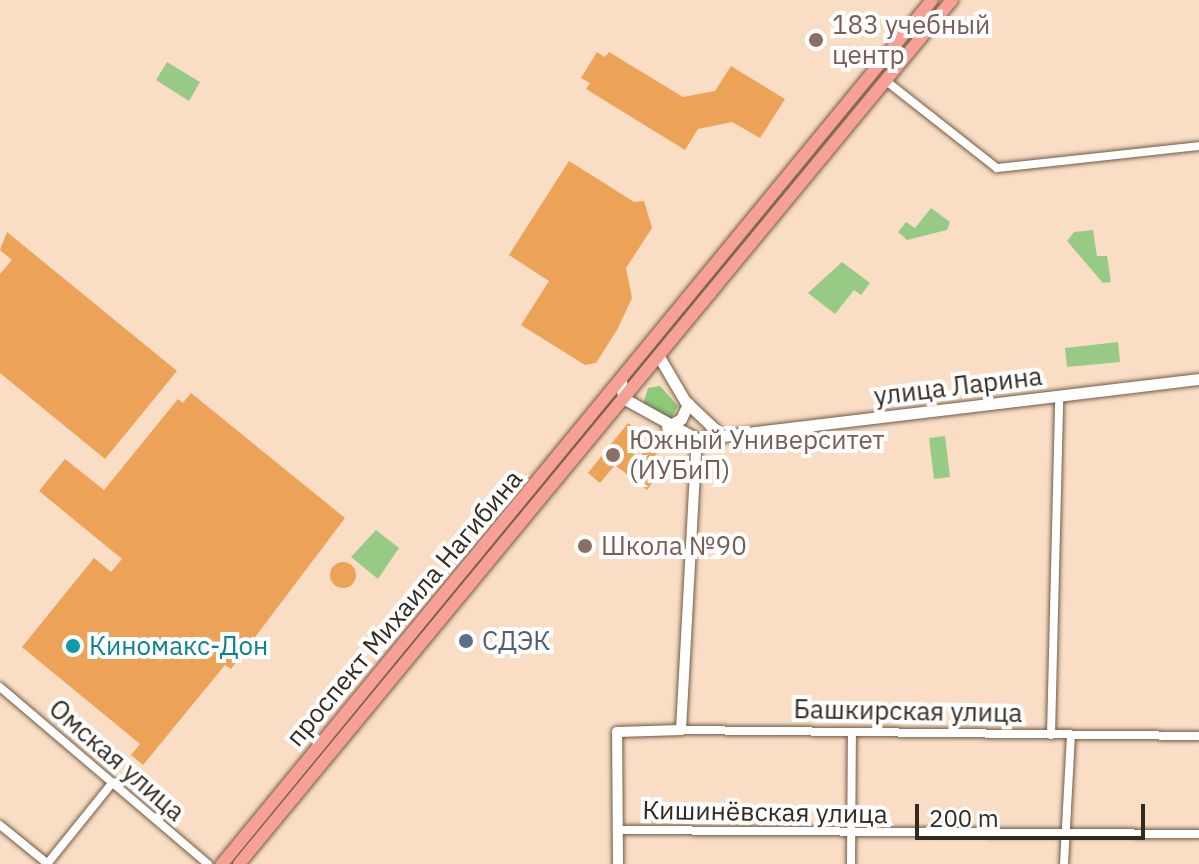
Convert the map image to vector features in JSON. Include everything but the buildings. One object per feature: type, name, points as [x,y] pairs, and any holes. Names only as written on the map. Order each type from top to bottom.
[{"type":"main road","name":"проспект Михаила Нагибина","points":[[222,864],[932,0]]},
{"type":"main road","name":"проспект Михаила Нагибина","points":[[239,864],[952,0]]},
{"type":"main road","points":[[658,355],[662,371],[688,404],[702,421],[722,436]]},
{"type":"main road","points":[[635,364],[662,371]]},
{"type":"main road","name":"улица Ларина","points":[[697,439],[1199,379]]},
{"type":"main road","points":[[621,381],[623,398],[667,427],[697,439],[702,421]]},
{"type":"main road","points":[[667,427],[681,419],[688,404]]},
{"type":"street","points":[[885,80],[997,168],[1199,146]]},
{"type":"street","points":[[1051,735],[1059,396]]},
{"type":"street","points":[[681,730],[692,468],[697,439]]},
{"type":"street","name":"Омская улица","points":[[0,687],[208,864]]},
{"type":"street","name":"Башкирская улица","points":[[618,830],[617,732],[681,730],[1199,736]]},
{"type":"street","points":[[851,864],[852,732]]},
{"type":"street","points":[[1064,864],[1071,736]]},
{"type":"street","points":[[0,825],[48,864],[113,782]]},
{"type":"street","points":[[618,830],[618,864]]},
{"type":"street","name":"Кишинёвская улица","points":[[618,830],[1199,834]]},
{"type":"green space","points":[[167,62],[200,82],[189,101],[156,80]]},
{"type":"green space","points":[[931,208],[950,222],[947,230],[907,240],[898,232],[906,222],[915,228]]},
{"type":"green space","points":[[1093,230],[1097,256],[1107,256],[1111,282],[1103,283],[1067,241],[1074,232]]},
{"type":"green space","points":[[842,262],[870,283],[861,295],[854,290],[835,314],[808,293]]},
{"type":"green space","points":[[1118,342],[1120,362],[1067,367],[1065,348]]},
{"type":"green space","points":[[660,386],[678,406],[670,420],[643,405],[648,388]]},
{"type":"green space","points":[[945,436],[950,477],[934,479],[929,438]]},
{"type":"green space","points":[[376,530],[399,548],[378,579],[351,557]]},
{"type":"place","name":"183 учебный центр","points":[[816,40]]},
{"type":"place","name":"Южный Университет (ИУБиП)","points":[[613,455]]},
{"type":"place","name":"Школа №90","points":[[585,546]]},
{"type":"place","name":"СДЭК","points":[[466,641]]},
{"type":"place","name":"Киномакс-Дон","points":[[73,646]]}]
